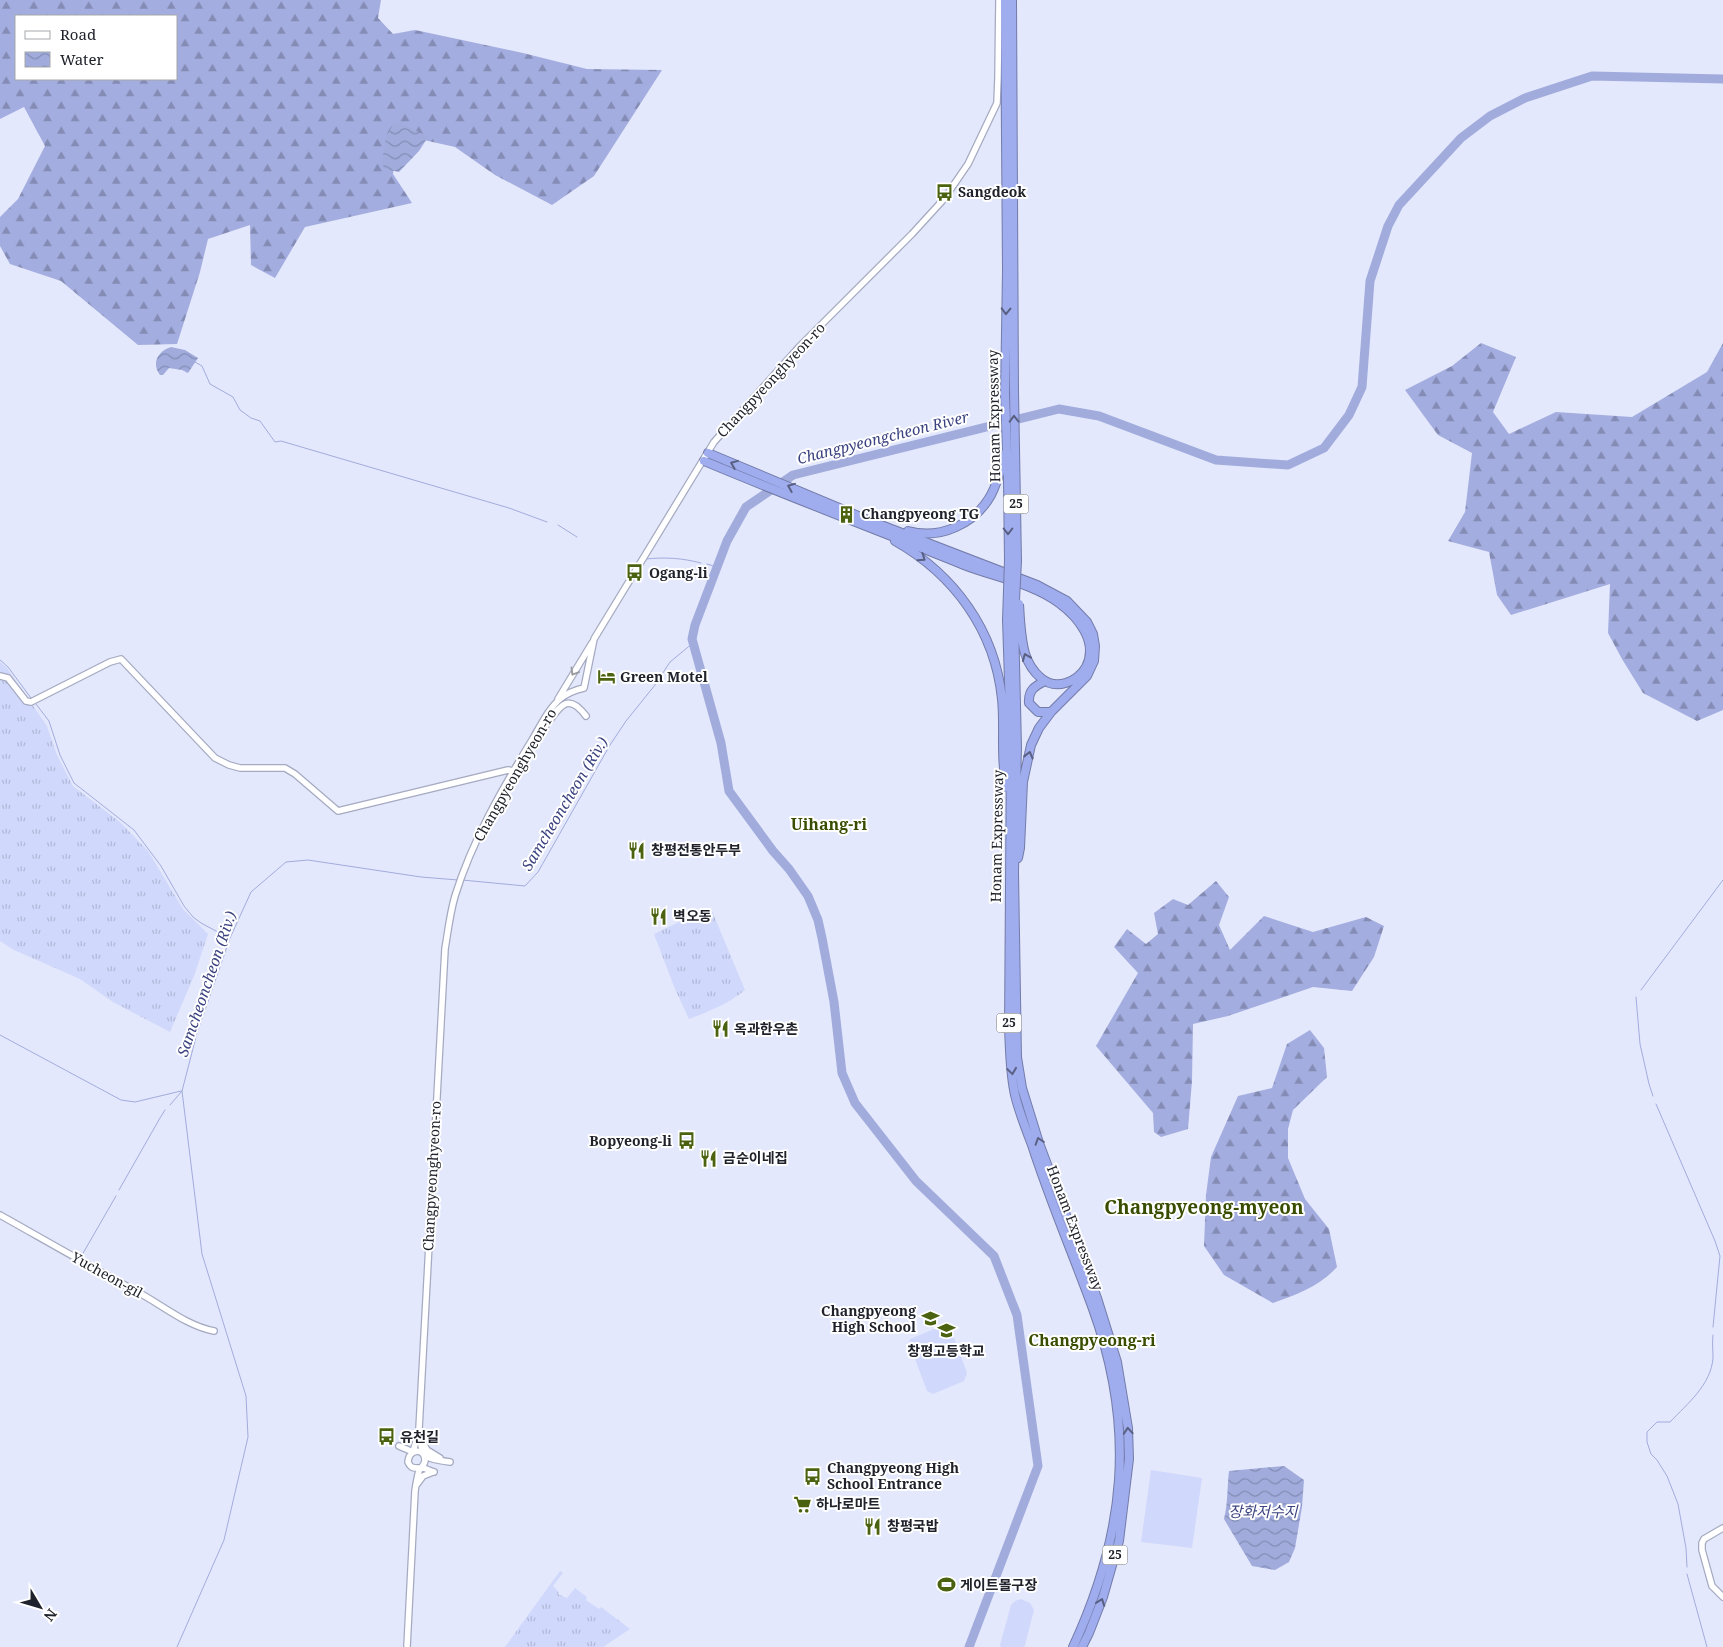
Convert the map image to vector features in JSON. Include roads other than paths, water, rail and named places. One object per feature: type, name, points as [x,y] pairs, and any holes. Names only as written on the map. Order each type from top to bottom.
[{"type":"highway","name":"Honam Expressway","points":[[1005,0],[1007,271],[1005,394],[1011,447]]},
{"type":"highway","name":"Honam Expressway","points":[[1012,0],[1014,391],[1011,447],[1017,747],[1014,872],[1018,1057],[1022,1088],[1042,1152],[1097,1298],[1117,1362],[1121,1406],[1120,1460],[1112,1536],[1094,1598],[1073,1647]]},
{"type":"highway","points":[[866,522],[915,533],[930,534],[956,527],[980,511],[991,495],[1011,447]]},
{"type":"highway","points":[[706,457],[760,475],[821,499],[866,522],[972,568],[1030,588],[1058,602],[1082,626],[1088,637],[1088,661],[1083,672],[1065,684],[1045,681],[1034,672],[1027,662],[1014,620]]},
{"type":"highway","points":[[706,457],[750,480],[805,502],[1037,584],[1067,601],[1087,622],[1093,634],[1095,646],[1094,661],[1087,676],[1051,712],[1039,728],[1031,745],[1023,782],[1020,848],[1014,872]]},
{"type":"highway","points":[[866,522],[927,562],[943,575],[960,594],[986,639],[996,666],[1002,697],[1003,771],[1010,800]]},
{"type":"highway","name":"25","points":[[1013,560],[1014,620]]},
{"type":"highway","name":"Honam Expressway","points":[[1014,620],[1010,742],[1010,1061],[1015,1095],[1048,1194],[1093,1310],[1128,1428],[1129,1459],[1119,1541],[1104,1597],[1082,1647]]},
{"type":"highway","points":[[1045,681],[1034,687],[1030,692],[1029,703],[1038,712],[1051,712]]},
{"type":"main road","name":"Changpyeonghyeon-ro","points":[[419,1430],[445,949],[456,893],[466,866],[482,829],[514,771],[554,706],[571,691],[584,688],[594,639],[714,442],[800,346],[912,234],[944,199],[960,177],[968,164],[996,103],[999,0]]},
{"type":"main road","points":[[554,706],[594,639]]},
{"type":"main road","points":[[0,676],[8,678],[26,701],[31,702],[110,662],[121,659],[215,758],[228,765],[240,768],[281,767],[290,770],[338,812],[508,770],[514,771]]},
{"type":"main road","points":[[534,737],[544,728],[558,707],[564,704],[571,703],[586,716]]},
{"type":"main road","name":"Yucheon-gil","points":[[0,1215],[189,1323],[214,1331]]},
{"type":"main road","points":[[399,1446],[411,1444],[419,1430]]},
{"type":"main road","points":[[408,1460],[409,1455],[413,1452],[419,1430]]},
{"type":"main road","points":[[415,1488],[425,1459],[419,1430]]},
{"type":"main road","points":[[419,1430],[427,1450],[433,1455],[450,1462]]},
{"type":"main road","points":[[399,1446],[413,1452],[419,1452],[431,1459],[450,1462]]},
{"type":"main road","points":[[399,1446],[412,1467],[415,1488],[407,1647]]},
{"type":"main road","points":[[412,1467],[450,1462]]},
{"type":"main road","points":[[415,1488],[423,1476],[434,1472],[422,1466]]},
{"type":"main road","points":[[1723,1528],[1704,1539],[1702,1550],[1712,1586],[1723,1597]]},
{"type":"water","points":[[394,123],[402,123],[428,137],[419,151],[399,172],[385,169],[382,162],[386,137]]},
{"type":"water","points":[[171,347],[185,350],[198,358],[188,373],[169,368],[163,375],[160,375],[157,371],[156,362],[159,354]]},
{"type":"water","name":"장화저수지","points":[[1284,1466],[1304,1480],[1302,1507],[1295,1548],[1289,1562],[1275,1570],[1252,1566],[1224,1519],[1229,1471]]},
{"type":"waterway","name":"Changpyeongcheon River","points":[[969,1647],[1038,1466],[1017,1315],[994,1256],[916,1181],[855,1103],[842,1073],[834,1002],[818,920],[808,896],[729,791],[721,743],[692,639],[695,625],[727,541],[746,507],[793,475],[1059,409],[1099,416],[1216,460],[1288,465],[1324,448],[1349,415],[1362,387],[1370,281],[1388,226],[1399,205],[1461,138],[1490,116],[1525,98],[1592,76],[1723,79]]},
{"type":"waterway","points":[[195,362],[202,366],[210,384],[233,397],[240,410],[251,418],[260,421],[275,442],[281,441],[509,508],[547,522]]},
{"type":"waterway","points":[[558,525],[577,537]]},
{"type":"waterway","points":[[646,559],[674,558],[701,563]]},
{"type":"waterway","points":[[707,564],[717,567]]},
{"type":"waterway","name":"Samcheoncheon (Riv.)","points":[[462,880],[525,886],[538,872],[610,745],[626,721],[655,685],[670,662],[693,643]]},
{"type":"waterway","points":[[0,660],[8,667],[31,698]]},
{"type":"waterway","points":[[36,704],[49,721],[60,755],[74,783],[134,830],[161,866],[184,906],[193,917],[229,938]]},
{"type":"waterway","name":"Samcheoncheon (Riv.)","points":[[177,1647],[224,1540],[248,1437],[246,1396],[202,1254],[182,1091],[197,1033],[230,938],[251,892],[286,862],[308,860],[421,877],[458,880]]},
{"type":"waterway","points":[[1641,990],[1723,880]]},
{"type":"waterway","points":[[1636,997],[1640,1044],[1653,1096]]},
{"type":"waterway","points":[[0,1035],[121,1100],[135,1102],[181,1091]]},
{"type":"waterway","points":[[170,1105],[182,1091]]},
{"type":"waterway","points":[[1656,1104],[1720,1256],[1713,1327]]},
{"type":"waterway","points":[[119,1190],[165,1110]]},
{"type":"waterway","points":[[82,1255],[116,1196]]},
{"type":"waterway","points":[[1687,1567],[1686,1548],[1678,1504],[1667,1476],[1651,1454],[1647,1442],[1647,1432],[1657,1422],[1670,1422],[1691,1401],[1703,1385],[1711,1368],[1713,1335]]},
{"type":"waterway","points":[[1687,1574],[1707,1647]]},
{"type":"place","name":"Sangdeok","points":[[944,192]]},
{"type":"place","name":"Changpyeong TG","points":[[847,514]]},
{"type":"place","name":"Ogang-li","points":[[635,573]]},
{"type":"place","name":"Green Motel","points":[[606,677]]},
{"type":"place","name":"창평전통안두부","points":[[637,850]]},
{"type":"place","name":"벽오동","points":[[659,916]]},
{"type":"place","name":"옥과한우촌","points":[[720,1029]]},
{"type":"place","name":"Bopyeong-li","points":[[686,1141]]},
{"type":"place","name":"금순이네집","points":[[709,1158]]},
{"type":"place","name":"Changpyeong High School","points":[[930,1319]]},
{"type":"place","name":"창평고등학교","points":[[946,1331]]},
{"type":"place","name":"유천길","points":[[386,1437]]},
{"type":"place","name":"Changpyeong High School Entrance","points":[[813,1476]]},
{"type":"place","name":"하나로마트","points":[[802,1504]]},
{"type":"place","name":"창평국밥","points":[[873,1526]]},
{"type":"place","name":"게이트볼구장","points":[[946,1585]]},
{"type":"district","name":"Uihang-ri","points":[[829,824]]},
{"type":"district","name":"Changpyeong-myeon","points":[[1204,1207]]},
{"type":"district","name":"Changpyeong-ri","points":[[1092,1340]]}]
